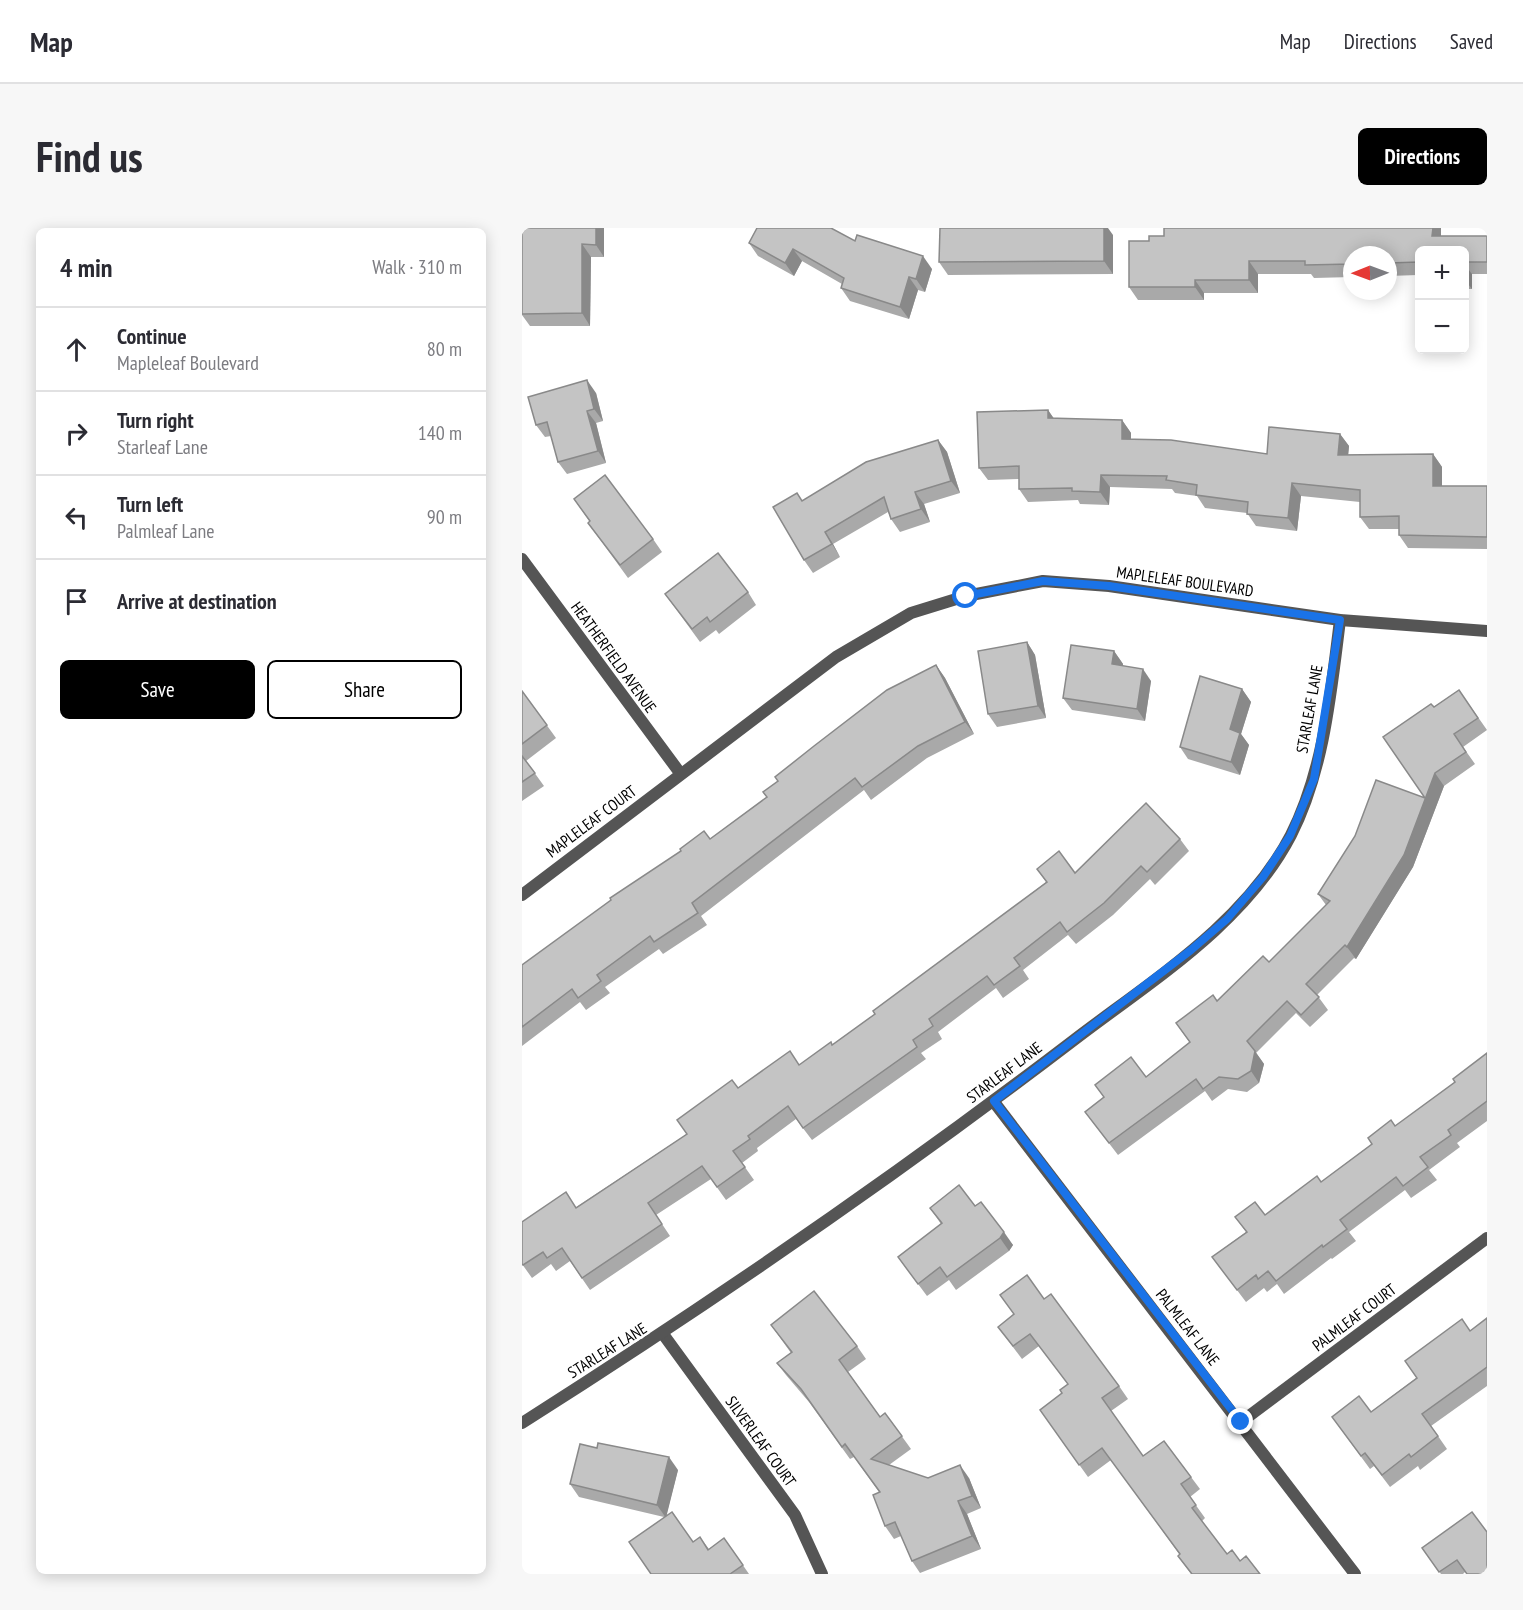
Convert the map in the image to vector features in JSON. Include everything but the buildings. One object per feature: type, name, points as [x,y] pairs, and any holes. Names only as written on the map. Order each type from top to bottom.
[{"type":"street","name":"HEATHERFIELD AVENUE","points":[[522,559],[680,774]]},
{"type":"street","name":"MAPLELEAF BOULEVARD","points":[[680,774],[836,657],[911,614],[966,596],[1043,581],[1109,586],[1340,620],[1487,631]]},
{"type":"street","name":"STARLEAF LANE","points":[[522,1424],[663,1334],[994,1101],[1191,950],[1227,919],[1263,877],[1290,836],[1314,779],[1340,620]]},
{"type":"street","name":"MAPLELEAF COURT","points":[[522,895],[680,774]]},
{"type":"street","name":"PALMLEAF LANE","points":[[994,1101],[1355,1574]]},
{"type":"street","name":"PALMLEAF COURT","points":[[1241,1422],[1487,1238]]},
{"type":"street","name":"SILVERLEAF COURT","points":[[663,1334],[795,1515],[822,1574]]},
{"type":"route","points":[[966,596],[1043,581],[1109,586],[1340,620],[1314,779],[1290,836],[1263,877],[1227,919],[1191,950],[994,1101],[1241,1422]]}]
